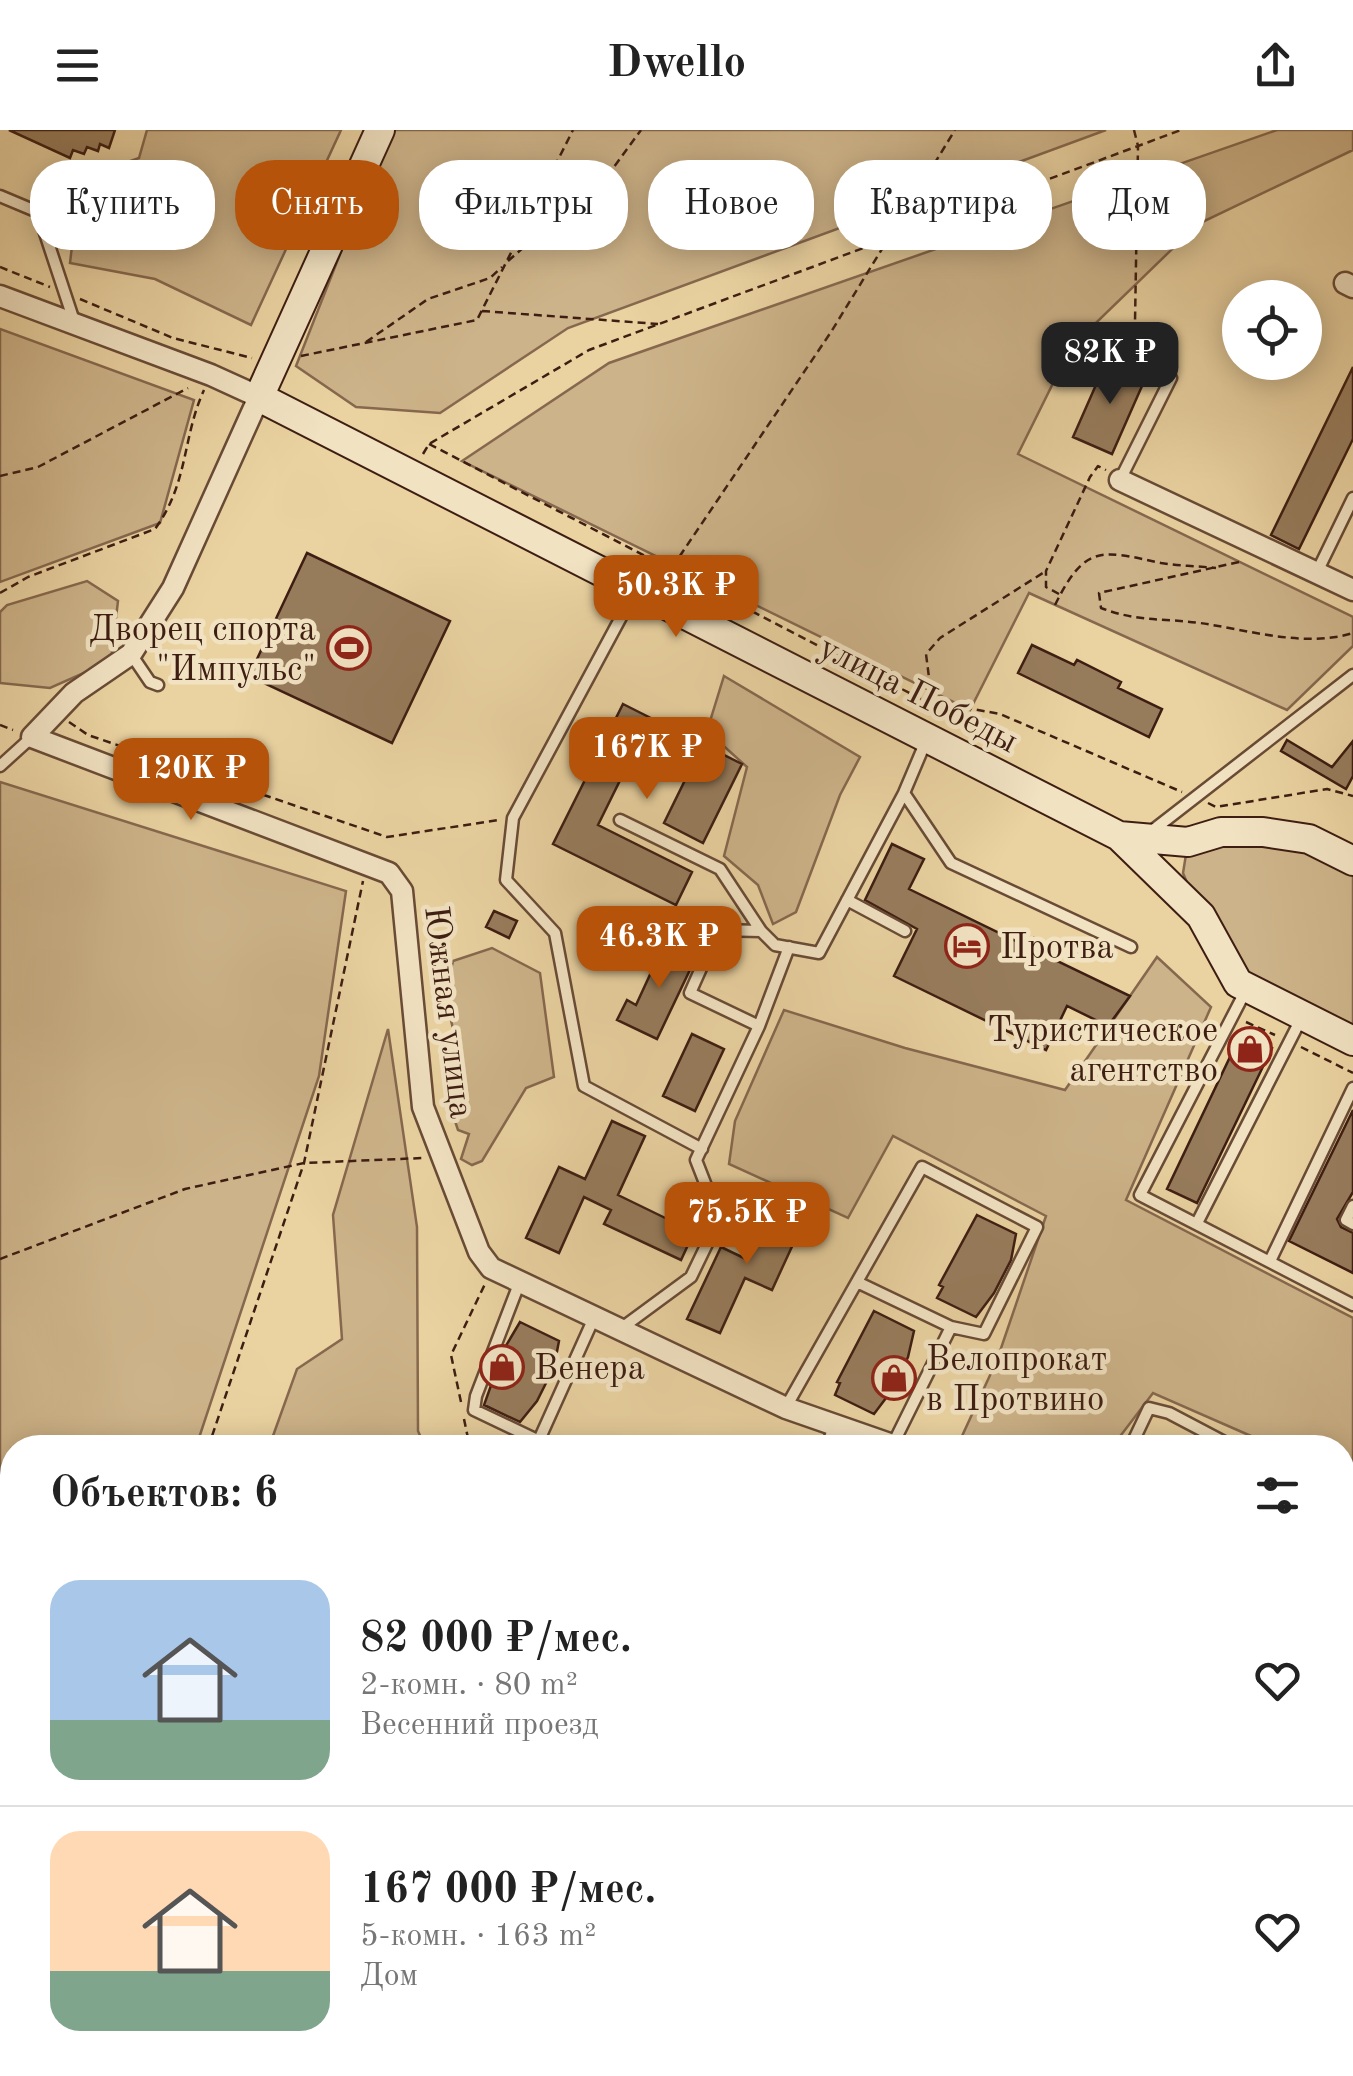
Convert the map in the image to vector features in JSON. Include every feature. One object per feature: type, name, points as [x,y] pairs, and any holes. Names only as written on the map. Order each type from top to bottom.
[{"type":"street","points":[[366,862],[32,737],[74,693],[132,654],[173,588],[380,130]]},
{"type":"street","points":[[0,296],[211,375],[259,397]]},
{"type":"street","name":"улица Победы","points":[[259,397],[410,476],[653,585],[927,740],[1131,837],[1188,842],[1221,832],[1263,832],[1309,840],[1353,861]]},
{"type":"street","points":[[1120,480],[1353,590]]},
{"type":"street","name":"улица Победы","points":[[1131,837],[1201,916],[1238,984],[1353,1040]]},
{"type":"street","points":[[1188,842],[1184,873],[1201,916]]},
{"type":"street","name":"Южная улица","points":[[366,862],[390,873],[402,891],[422,1107],[479,1252],[491,1268]]},
{"type":"street","points":[[491,1268],[786,1408],[864,1435]]},
{"type":"lane","points":[[0,196],[38,212],[76,325]]},
{"type":"lane","points":[[1120,480],[1171,378]]},
{"type":"lane","points":[[1317,572],[1353,498]]},
{"type":"lane","points":[[653,585],[512,818],[506,880],[554,933],[584,1086],[702,1149]]},
{"type":"lane","points":[[132,654],[150,682],[158,685]]},
{"type":"lane","points":[[1131,837],[1193,797],[1353,675]]},
{"type":"lane","points":[[0,766],[32,737]]},
{"type":"lane","points":[[620,820],[720,869],[761,930],[776,944],[819,953],[904,793],[927,740]]},
{"type":"lane","points":[[904,793],[950,864],[1132,947]]},
{"type":"lane","points":[[847,900],[906,931]]},
{"type":"lane","points":[[760,1026],[690,993],[718,930],[761,930]]},
{"type":"lane","points":[[618,1330],[691,1277],[719,1220],[696,1160],[760,1026],[789,947]]},
{"type":"lane","points":[[1247,988],[1140,1196],[1353,1305]]},
{"type":"lane","points":[[1196,1223],[1303,1016]]},
{"type":"lane","points":[[1270,1261],[1353,1088]]},
{"type":"lane","points":[[786,1408],[857,1282],[922,1167],[1038,1227],[984,1334],[951,1327],[857,1282]]},
{"type":"lane","points":[[1353,1206],[1346,1220],[1353,1224]]},
{"type":"lane","points":[[519,1284],[474,1410],[528,1435]]},
{"type":"lane","points":[[541,1435],[594,1320]]},
{"type":"lane","points":[[902,1435],[951,1327]]},
{"type":"lane","points":[[1136,1435],[1150,1408],[1169,1413],[1211,1435]]},
{"type":"lane","points":[[831,1435],[834,1425]]},
{"type":"path","points":[[311,356],[477,320],[573,130]]},
{"type":"path","points":[[362,345],[428,299],[490,278],[611,171],[641,130]]},
{"type":"path","points":[[936,160],[955,130]]},
{"type":"path","points":[[1134,130],[1138,146],[1135,322],[1171,378]]},
{"type":"path","points":[[1052,178],[1181,130]]},
{"type":"path","points":[[410,476],[429,444],[590,350],[856,250]]},
{"type":"path","points":[[653,585],[831,332],[881,250]]},
{"type":"path","points":[[0,267],[173,338],[252,358]]},
{"type":"path","points":[[482,312],[659,324]]},
{"type":"path","points":[[0,476],[38,467],[211,375]]},
{"type":"path","points":[[0,593],[28,577],[155,529],[182,478],[196,408],[211,375]]},
{"type":"path","points":[[429,444],[653,585],[932,702],[1000,714],[1216,806],[1327,789],[1353,796]]},
{"type":"path","points":[[1060,595],[1046,587],[1046,571],[1076,503],[1098,466],[1120,480]]},
{"type":"path","points":[[1055,605],[1077,567],[1096,553],[1120,552],[1164,564],[1222,568]]},
{"type":"path","points":[[1239,562],[1099,592],[1101,608],[1130,619],[1197,622],[1329,640],[1353,633]]},
{"type":"path","points":[[932,702],[926,654],[940,638],[1046,571]]},
{"type":"path","points":[[55,712],[88,734],[388,838],[512,818]]},
{"type":"path","points":[[212,1435],[304,1163],[366,862]]},
{"type":"path","points":[[0,1259],[186,1190],[304,1163],[440,1157]]},
{"type":"path","points":[[467,1435],[451,1355],[491,1268]]},
{"type":"shaded area","points":[[147,130],[341,130],[327,160],[235,160],[235,250],[286,250],[251,325],[155,279],[70,263],[72,250],[215,250],[215,160],[133,160],[139,158]]},
{"type":"shaded area","points":[[389,130],[1106,130],[1024,160],[834,160],[834,230],[814,237],[814,160],[648,160],[648,250],[780,250],[568,328],[440,413],[356,407],[296,366],[342,250],[399,250],[399,160],[377,160]]},
{"type":"shaded area","points":[[1277,130],[1353,130],[1353,150],[1206,220],[1206,160],[1191,160]]},
{"type":"shaded area","points":[[1072,202],[1072,250],[1171,250],[1071,347],[1018,454],[1353,617],[1353,646],[1287,710],[1029,593],[970,710],[462,461],[609,363],[933,250],[1052,250],[1052,208]]},
{"type":"shaded area","points":[[0,329],[194,400],[160,523],[0,582]]},
{"type":"shaded area","points":[[87,581],[118,601],[111,661],[50,688],[0,683],[0,612],[7,605]]},
{"type":"shaded area","points":[[724,676],[860,757],[840,795],[796,912],[773,924],[758,885],[724,856],[747,767],[707,731]]},
{"type":"shaded area","points":[[0,782],[346,891],[319,1076],[200,1435],[0,1435]]},
{"type":"shaded area","points":[[1221,832],[1353,861],[1353,1041],[1238,983],[1201,916],[1183,873],[1188,842]]},
{"type":"shaded area","points":[[492,948],[540,973],[554,1077],[526,1088],[482,1161],[472,1165],[461,1159],[469,1134],[458,1130],[449,1103],[464,1075],[445,995],[453,961]]},
{"type":"shaded area","points":[[1157,957],[1211,1007],[1126,1200],[1353,1318],[1353,1435],[1249,1435],[1153,1393],[1121,1435],[963,1435],[997,1360],[1046,1216],[893,1136],[848,1218],[729,1164],[735,1121],[784,1010],[905,1048],[1065,1090]]},
{"type":"shaded area","points":[[388,1029],[417,1227],[420,1435],[273,1435],[297,1369],[342,1339],[333,1215]]},
{"type":"building","points":[[9,130],[115,130],[109,148],[100,144],[98,151],[87,147],[84,154],[73,150],[70,158]]},
{"type":"building","points":[[1107,360],[1146,377],[1112,454],[1073,437]]},
{"type":"building","points":[[1353,367],[1353,439],[1299,549],[1271,535]]},
{"type":"building","name":"Дворец спорта \"Импульс\"","points":[[307,553],[450,621],[392,743],[249,676]]},
{"type":"building","points":[[1032,645],[1074,665],[1077,660],[1121,682],[1118,688],[1162,709],[1149,737],[1018,673]]},
{"type":"building","points":[[623,704],[742,764],[703,843],[664,823],[688,774],[636,748],[598,825],[692,872],[676,905],[553,844]]},
{"type":"building","points":[[1287,740],[1332,767],[1353,741],[1353,776],[1346,789],[1281,751]]},
{"type":"building","name":"Протва","points":[[892,844],[924,859],[909,889],[1030,948],[1034,938],[1062,951],[1057,961],[1130,996],[1108,1026],[1067,1006],[1046,1050],[894,976],[917,929],[865,900]]},
{"type":"building","points":[[494,911],[517,921],[509,938],[486,927]]},
{"type":"building","points":[[666,940],[697,955],[657,1039],[617,1020],[627,1000],[636,1005]]},
{"type":"building","points":[[692,1034],[724,1049],[695,1111],[663,1096]]},
{"type":"building","points":[[1241,1034],[1272,1048],[1197,1203],[1167,1189]]},
{"type":"building","points":[[1353,1110],[1353,1192],[1337,1219],[1341,1227],[1353,1233],[1353,1273],[1289,1241]]},
{"type":"building","points":[[612,1121],[645,1136],[618,1195],[694,1232],[681,1260],[604,1224],[611,1210],[584,1197],[559,1253],[526,1238],[559,1167],[585,1179]]},
{"type":"building","points":[[773,1201],[806,1216],[772,1290],[745,1278],[720,1333],[687,1319],[721,1247],[746,1259]]},
{"type":"building","points":[[977,1215],[1016,1234],[1011,1260],[976,1317],[937,1298],[943,1287],[939,1285]]},
{"type":"building","points":[[874,1311],[914,1331],[908,1357],[892,1390],[874,1414],[835,1395],[840,1383],[837,1382]]},
{"type":"building","points":[[520,1322],[559,1341],[554,1367],[537,1401],[520,1422],[484,1405],[504,1349]]},
{"type":"place","name":"Дворец спорта \"Импульс\"","points":[[349,648]]},
{"type":"place","name":"Протва","points":[[967,946]]},
{"type":"place","name":"Туристическое агентство","points":[[1250,1049]]},
{"type":"place","name":"Венера","points":[[502,1367]]},
{"type":"place","name":"Велопрокат в Протвино","points":[[894,1378]]}]
